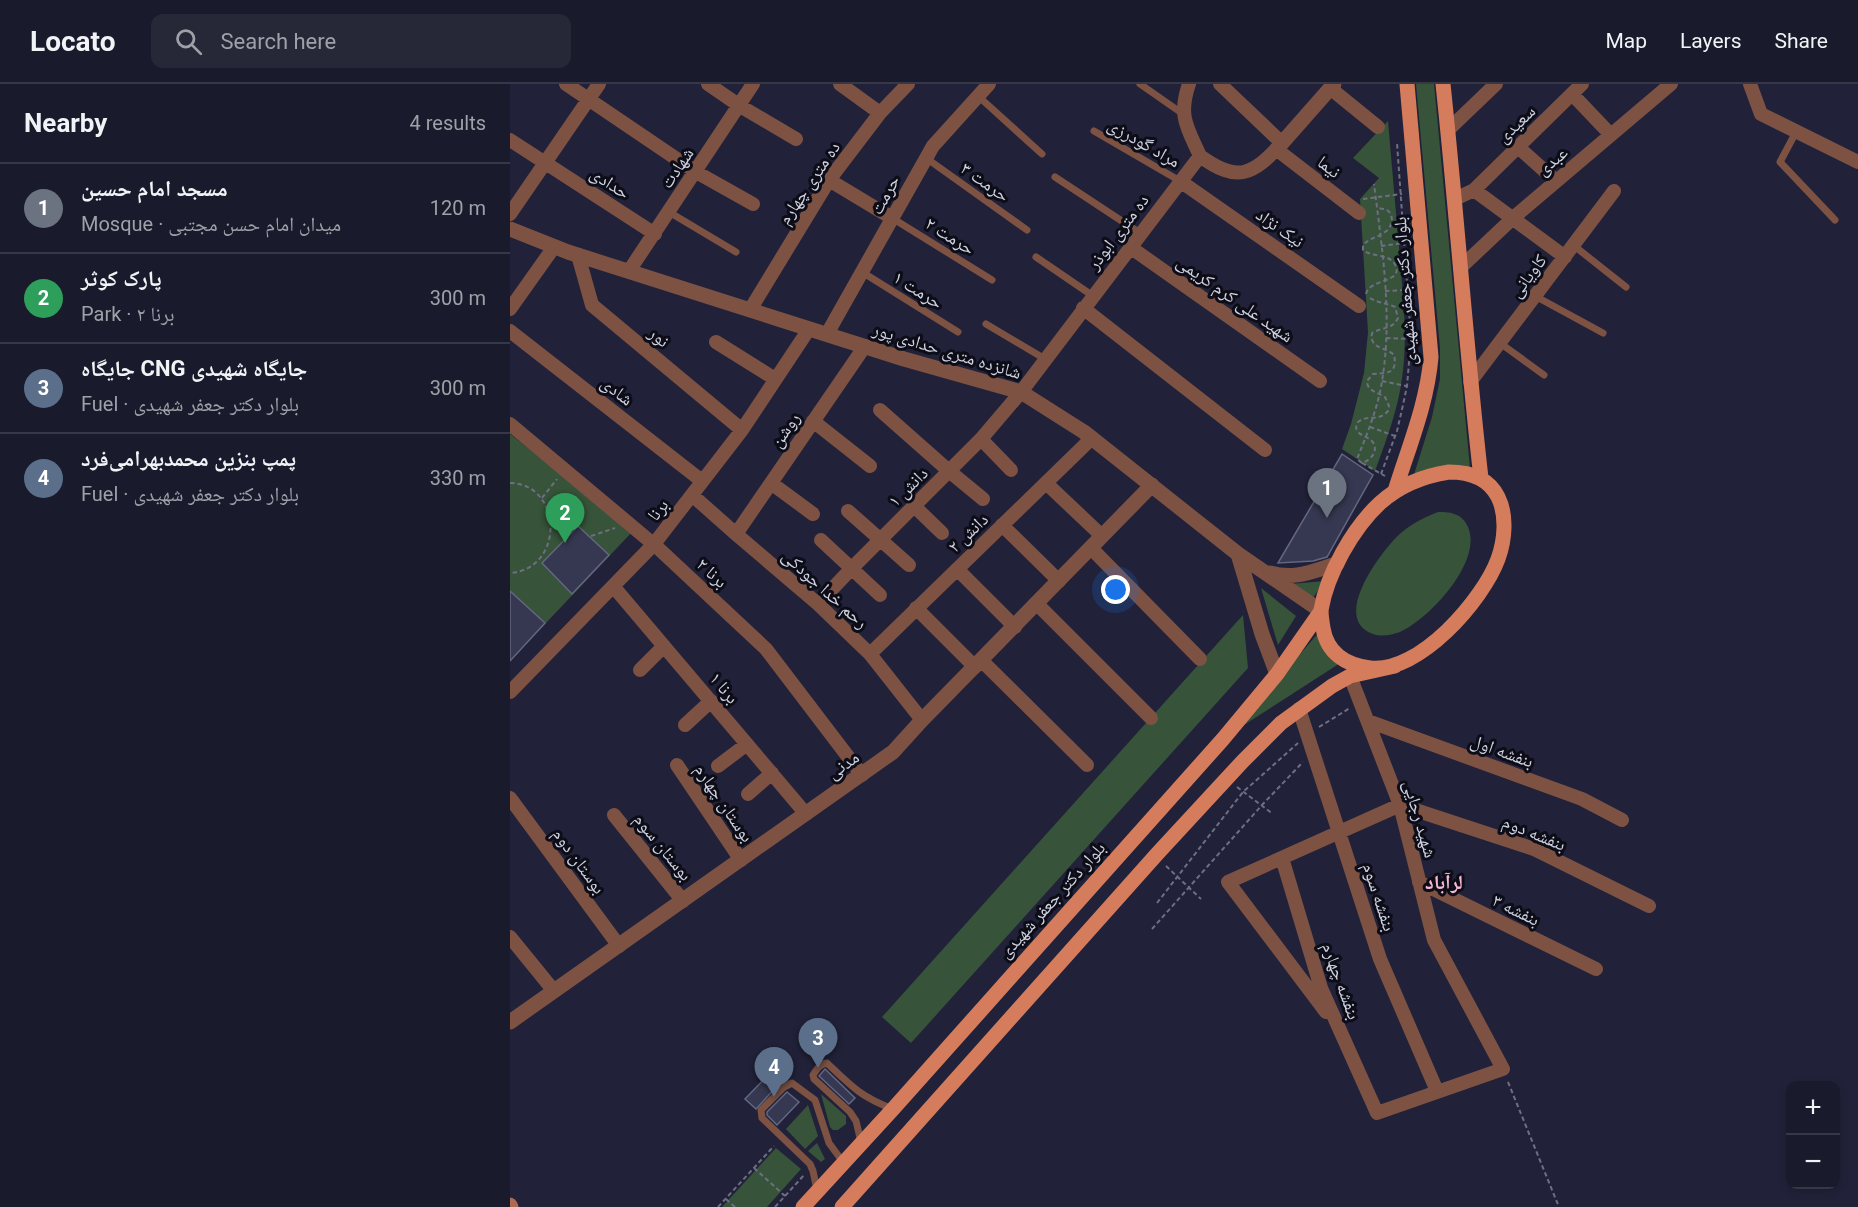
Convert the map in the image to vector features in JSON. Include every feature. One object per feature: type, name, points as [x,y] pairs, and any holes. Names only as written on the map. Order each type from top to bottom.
[{"type":"main road","name":"بلوار دکتر جعفر شهیدی","points":[[1397,487],[1425,401],[1431,357],[1407,84]]},
{"type":"main road","points":[[1443,84],[1481,478]]},
{"type":"main road","points":[[842,1207],[1157,854],[1281,723],[1332,686],[1350,676],[1395,666],[1423,650],[1446,632],[1476,598],[1489,579],[1499,557],[1504,524],[1502,505],[1498,497],[1481,478],[1462,472],[1441,473],[1397,487],[1366,519],[1337,564],[1321,611],[1325,638],[1336,655],[1346,662],[1374,669],[1395,666]]},
{"type":"main road","name":"بلوار دکتر جعفر شهیدی","points":[[802,1207],[893,1109],[1223,739],[1277,674],[1321,611]]},
{"type":"street","points":[[566,84],[696,172],[753,204]]},
{"type":"street","points":[[510,214],[599,84]]},
{"type":"street","points":[[708,84],[796,139]]},
{"type":"street","name":"شهادت","points":[[629,271],[753,84]]},
{"type":"street","points":[[840,84],[880,113]]},
{"type":"street","name":"ده متری چهارم","points":[[750,310],[830,180],[880,113],[908,84]]},
{"type":"street","name":"حرمت","points":[[827,334],[933,146],[989,84]]},
{"type":"street","points":[[1189,84],[1183,100],[1183,114],[1200,156],[1218,169],[1237,174],[1253,168],[1279,146],[1332,86],[1378,127]]},
{"type":"street","name":"نیما","points":[[1220,84],[1279,146],[1359,206]]},
{"type":"street","points":[[1448,130],[1496,84]]},
{"type":"street","name":"عبدی","points":[[1460,268],[1513,218],[1671,84]]},
{"type":"street","points":[[1750,84],[1761,114],[1858,162]]},
{"type":"street","points":[[1577,89],[1611,135]]},
{"type":"street","name":"سعیدی","points":[[1455,200],[1474,190],[1577,89]]},
{"type":"street","name":"حدادی","points":[[510,140],[655,234]]},
{"type":"street","points":[[1518,147],[1556,181]]},
{"type":"street","name":"ده متری ابوذر","points":[[1021,392],[1200,156]]},
{"type":"street","points":[[830,180],[892,218]]},
{"type":"street","name":"نیک نژاد","points":[[1180,181],[1359,306]]},
{"type":"street","points":[[1474,190],[1565,257]]},
{"type":"street","name":"کاویانی","points":[[1470,382],[1614,191]]},
{"type":"street","name":"شانزده متری حدادی پور","points":[[510,229],[554,247],[808,329],[1021,392],[1092,438],[1238,554],[1321,611]]},
{"type":"street","points":[[510,309],[554,247]]},
{"type":"street","name":"شهید علی کرم کریمی","points":[[1130,247],[1320,381]]},
{"type":"street","name":"نور","points":[[578,255],[592,304],[742,430]]},
{"type":"street","points":[[1083,308],[1265,450]]},
{"type":"street","name":"برنا","points":[[510,692],[654,544],[742,430],[808,329]]},
{"type":"street","name":"شادی","points":[[510,331],[702,480]]},
{"type":"street","points":[[716,342],[775,379]]},
{"type":"street","name":"روشن","points":[[736,534],[865,346]]},
{"type":"street","name":"دانش ۱","points":[[818,604],[981,439],[1021,392]]},
{"type":"street","points":[[880,410],[983,499]]},
{"type":"street","points":[[813,421],[870,466]]},
{"type":"street","name":"برنا ۲","points":[[510,424],[654,544],[766,649],[862,775]]},
{"type":"street","name":"دانش ۲","points":[[870,654],[1092,438]]},
{"type":"street","points":[[981,439],[1011,470]]},
{"type":"street","points":[[771,483],[813,514]]},
{"type":"street","points":[[1046,483],[1102,536]]},
{"type":"street","name":"مدنی","points":[[510,1022],[893,753],[922,720],[1152,485]]},
{"type":"street","name":"رحم خدا جودکی","points":[[693,495],[818,604],[870,654],[922,720]]},
{"type":"street","points":[[914,506],[942,533]]},
{"type":"street","points":[[848,511],[909,565]]},
{"type":"street","points":[[1002,525],[1059,581]]},
{"type":"street","points":[[821,540],[880,595]]},
{"type":"street","points":[[1091,548],[1200,659]]},
{"type":"street","points":[[1238,554],[1262,634],[1277,674]]},
{"type":"street","points":[[1263,571],[1284,576],[1298,575],[1337,564]]},
{"type":"street","points":[[957,569],[1015,627]]},
{"type":"street","name":"برنا ۱","points":[[613,586],[806,814]]},
{"type":"street","points":[[1037,604],[1151,718]]},
{"type":"street","points":[[916,608],[1087,765]]},
{"type":"street","points":[[639,670],[664,646]]},
{"type":"street","name":"شهید رجایی","points":[[1350,676],[1400,805],[1434,940],[1503,1069]]},
{"type":"street","points":[[685,725],[711,701]]},
{"type":"street","name":"بنفشه سوم","points":[[1299,709],[1380,959],[1437,1091]]},
{"type":"street","name":"بنفشه اول","points":[[1368,722],[1582,799],[1622,820]]},
{"type":"street","points":[[718,766],[747,744]]},
{"type":"street","name":"بوستان چهارم","points":[[677,765],[741,860]]},
{"type":"street","points":[[748,794],[772,773]]},
{"type":"street","name":"بوستان دوم","points":[[510,798],[619,946]]},
{"type":"street","points":[[1341,1031],[1227,882],[1400,805]]},
{"type":"street","name":"بنفشه دوم","points":[[1400,805],[1534,849],[1649,906]]},
{"type":"street","name":"بوستان سوم","points":[[614,815],[683,901]]},
{"type":"street","name":"بنفشه چهارم","points":[[1282,858],[1321,988],[1377,1113],[1437,1091]]},
{"type":"street","name":"بنفشه ۳","points":[[1419,882],[1596,969]]},
{"type":"street","points":[[510,937],[555,991]]},
{"type":"street","points":[[1437,1091],[1503,1069]]},
{"type":"lane","points":[[1140,84],[1183,114]]},
{"type":"lane","points":[[978,96],[1042,154]]},
{"type":"lane","name":"مراد گودرزی","points":[[1094,131],[1180,181]]},
{"type":"lane","points":[[1796,132],[1780,162],[1835,220]]},
{"type":"lane","name":"حرمت ۳","points":[[926,159],[1027,230]]},
{"type":"lane","points":[[1055,177],[1140,233]]},
{"type":"lane","points":[[669,212],[736,252]]},
{"type":"lane","name":"حرمت ۲","points":[[892,218],[992,280]]},
{"type":"lane","points":[[1573,245],[1626,287]]},
{"type":"lane","points":[[1036,257],[1093,296]]},
{"type":"lane","name":"حرمت ۱","points":[[862,272],[958,332]]},
{"type":"lane","points":[[1535,296],[1603,333]]},
{"type":"lane","points":[[986,324],[1045,359]]},
{"type":"lane","points":[[1500,343],[1544,375]]},
{"type":"lane","points":[[861,1143],[856,1121],[850,1112],[814,1079],[813,1075],[816,1070],[827,1063],[863,1096],[893,1109]]},
{"type":"lane","points":[[817,1191],[810,1164],[762,1118],[761,1110],[784,1087],[792,1083],[815,1100],[829,1143],[843,1162]]},
{"type":"path","points":[[1381,474],[1395,436],[1407,386],[1411,339],[1397,141]]},
{"type":"path","points":[[1374,184],[1386,303],[1386,349],[1379,393],[1370,427],[1357,459],[1397,487]]},
{"type":"path","points":[[1359,206],[1375,197],[1417,192]]},
{"type":"path","points":[[1362,462],[1369,461],[1375,453],[1372,441],[1358,431],[1356,427],[1358,422],[1361,419],[1380,418],[1388,411],[1388,401],[1379,393],[1371,390],[1367,386],[1367,381],[1373,374],[1391,371],[1395,364],[1394,355],[1386,349],[1377,347],[1371,338],[1372,333],[1392,326],[1398,318],[1395,307],[1373,301],[1366,293],[1371,285],[1393,277],[1396,272],[1393,261],[1382,256],[1368,254],[1363,250],[1363,244],[1387,231],[1392,221],[1386,210],[1377,208]]},
{"type":"path","points":[[1381,246],[1404,243]]},
{"type":"path","points":[[1385,291],[1408,290]]},
{"type":"path","points":[[1386,338],[1411,339]]},
{"type":"path","points":[[1382,381],[1407,386]]},
{"type":"path","points":[[1370,427],[1395,436]]},
{"type":"path","points":[[541,499],[564,469]]},
{"type":"path","points":[[510,483],[530,489],[541,499],[549,513],[552,528],[549,544],[540,557],[530,567],[510,573]]},
{"type":"path","points":[[591,536],[629,523]]},
{"type":"path","points":[[1157,903],[1243,792],[1307,735],[1360,702]]},
{"type":"path","points":[[1152,929],[1312,753]]},
{"type":"path","points":[[1228,778],[1273,814]]},
{"type":"path","points":[[1157,854],[1201,899]]},
{"type":"path","points":[[1503,1069],[1559,1207]]},
{"type":"path","points":[[718,1207],[774,1146]]},
{"type":"path","points":[[754,1168],[785,1196]]},
{"type":"path","points":[[775,1207],[805,1174]]},
{"type":"path","points":[[726,1199],[735,1207]]},
{"type":"green space","points":[[1416,84],[1434,84],[1471,479],[1455,476],[1412,481],[1432,417],[1440,379],[1440,348]]},
{"type":"green space","points":[[1388,121],[1404,303],[1405,348],[1398,402],[1375,471],[1342,449],[1364,373],[1368,332],[1360,199],[1379,178],[1353,158]]},
{"type":"green space","points":[[510,434],[633,531],[510,661]]},
{"type":"green space","points":[[1438,512],[1456,515],[1463,519],[1468,527],[1471,541],[1461,572],[1438,602],[1412,625],[1394,634],[1373,634],[1361,626],[1356,614],[1358,599],[1364,583],[1393,540],[1419,520]]},
{"type":"green space","points":[[1325,581],[1312,599],[1290,584]]},
{"type":"green space","points":[[1261,588],[1296,616],[1278,645]]},
{"type":"green space","points":[[1243,615],[1248,668],[911,1043],[882,1017]]},
{"type":"green space","points":[[1321,630],[1348,658],[1230,734]]},
{"type":"green space","points":[[821,1094],[846,1116],[846,1124],[838,1130],[830,1127]]},
{"type":"green space","points":[[808,1105],[818,1136],[805,1149],[786,1129]]},
{"type":"green space","points":[[817,1143],[825,1159],[821,1162],[808,1151]]},
{"type":"green space","points":[[776,1148],[801,1169],[767,1207],[722,1207]]},
{"type":"building","points":[[1342,454],[1373,475],[1327,557],[1313,561],[1278,563]]},
{"type":"building","points":[[578,526],[609,555],[572,594],[542,563]]},
{"type":"building","points":[[510,591],[545,623],[510,661]]},
{"type":"building","points":[[825,1069],[855,1098],[849,1104],[819,1076]]},
{"type":"building","points":[[769,1074],[779,1084],[756,1109],[745,1099]]},
{"type":"building","points":[[787,1092],[799,1102],[777,1125],[767,1115],[767,1112]]},
{"type":"place","name":"مسجد امام حسین","points":[[1327,518]]},
{"type":"place","name":"پارک کوثر","points":[[565,543]]},
{"type":"place","name":"جایگاه CNG جایگاه شهیدی","points":[[818,1068]]},
{"type":"place","name":"پمپ بنزین محمد‌بهرامی‌فرد","points":[[774,1097]]},
{"type":"district","name":"لرآباد","points":[[1444,882]]}]
